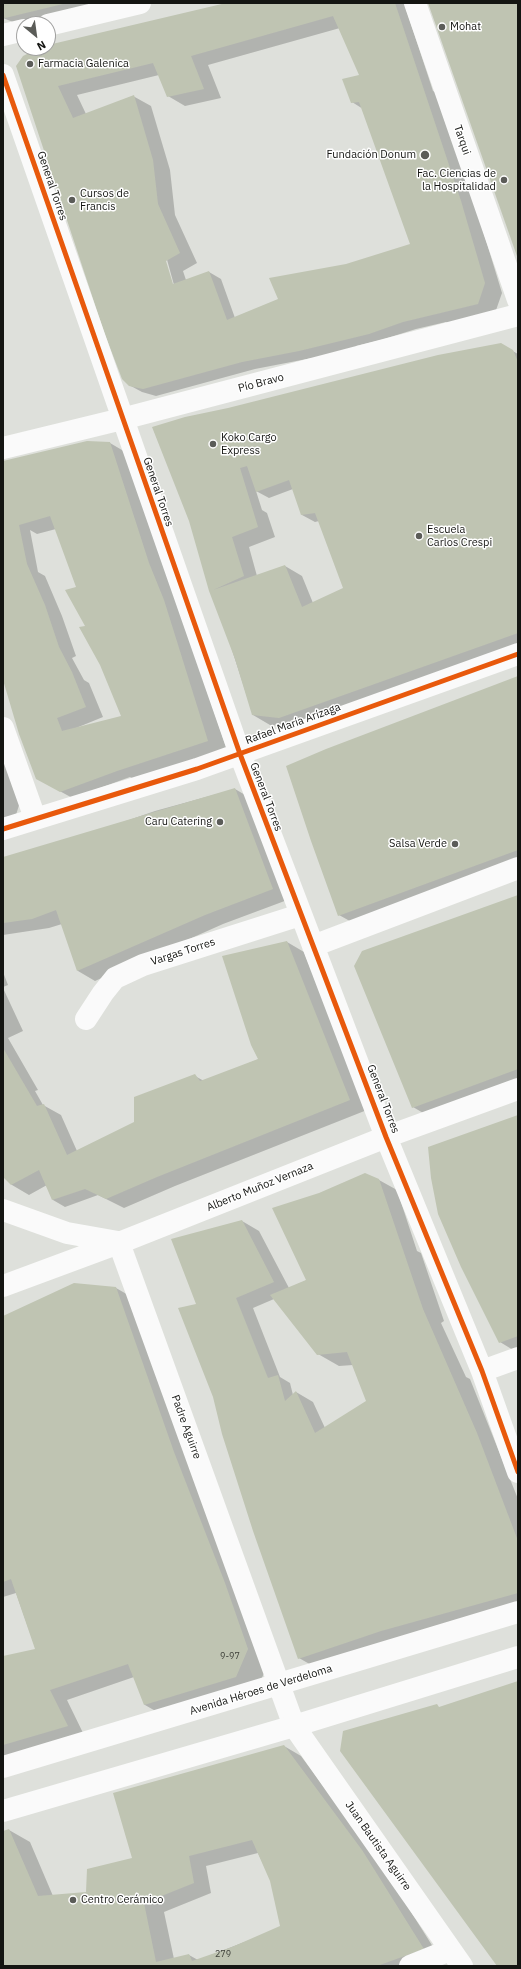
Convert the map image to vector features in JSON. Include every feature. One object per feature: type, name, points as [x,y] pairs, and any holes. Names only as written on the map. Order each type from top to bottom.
[{"type":"street","points":[[56,23],[140,3]]},
{"type":"street","name":"Tarqui","points":[[415,3],[518,300]]},
{"type":"street","points":[[3,35],[16,32]]},
{"type":"street","name":"General Torres","points":[[3,75],[240,754],[300,915],[386,1136],[482,1371],[518,1472]]},
{"type":"street","name":"Pío Bravo","points":[[3,448],[122,419],[518,315]]},
{"type":"street","name":"Rafael María Arízaga","points":[[3,829],[197,769],[518,654]]},
{"type":"street","points":[[3,728],[35,818]]},
{"type":"street","points":[[313,946],[518,868]]},
{"type":"street","name":"Vargas Torres","points":[[86,1019],[115,978],[143,965],[300,915]]},
{"type":"street","name":"Alberto Muñoz Vernaza","points":[[3,1286],[119,1243],[386,1136],[518,1089]]},
{"type":"street","points":[[3,1210],[67,1233],[119,1243]]},
{"type":"street","name":"Padre Aguirre","points":[[119,1243],[294,1726]]},
{"type":"street","points":[[482,1371],[518,1358]]},
{"type":"street","name":"Avenida Héroes de Verdeloma","points":[[3,1767],[518,1612]]},
{"type":"street","points":[[3,1811],[294,1726],[518,1657]]},
{"type":"street","name":"Juan Bautista Aguirre","points":[[294,1726],[456,1958]]},
{"type":"street","points":[[410,1966],[456,1958]]},
{"type":"building","points":[[3,3],[67,3],[5,18],[3,17]]},
{"type":"building","points":[[226,3],[395,3],[461,201],[485,283],[478,304],[403,322],[369,334],[299,351],[242,362],[143,389],[129,386],[122,379],[104,332],[16,66],[23,56],[56,56],[56,43]],"holes":[[[333,16],[359,75],[342,79],[351,103],[359,102],[410,244],[346,264],[269,278],[278,299],[227,320],[209,271],[173,284],[166,261],[180,253],[158,204],[153,160],[134,95],[73,118],[58,86],[153,63],[167,97],[204,89],[191,56]]]},
{"type":"building","points":[[428,3],[518,3],[518,259]]},
{"type":"building","points":[[501,343],[513,350],[518,362],[518,633],[279,718],[252,715],[235,659],[209,591],[189,521],[152,427],[185,417],[228,408],[438,355]],"holes":[[[247,466],[256,492],[289,480],[301,515],[315,513],[343,588],[302,607],[285,565],[213,590],[244,576],[232,537],[258,527],[240,468]]]},
{"type":"building","points":[[87,441],[110,442],[149,563],[164,600],[208,741],[117,771],[60,792],[36,779],[19,734],[3,680],[3,461]],"holes":[[[50,516],[76,587],[65,590],[85,626],[79,627],[100,665],[121,716],[62,731],[57,718],[86,707],[72,672],[59,647],[45,605],[27,564],[19,525]]]},
{"type":"building","points":[[518,676],[518,850],[338,916],[286,766],[326,749]]},
{"type":"building","points":[[235,788],[273,889],[205,915],[77,971],[56,910],[32,919],[3,923],[3,857]]},
{"type":"building","points":[[518,895],[518,1069],[412,1108],[354,966],[362,951]]},
{"type":"building","points":[[287,941],[350,1100],[157,1177],[106,1199],[85,1189],[52,1200],[39,1170],[11,1185],[3,1177],[3,1048],[37,1106],[44,1104],[67,1155],[134,1122],[134,1097],[195,1074],[200,1081],[258,1059],[251,1045],[222,956]]},
{"type":"building","points":[[518,1115],[518,1336],[499,1343],[461,1267],[438,1214],[431,1178],[428,1147]]},
{"type":"building","points":[[365,1173],[379,1179],[423,1309],[477,1433],[518,1541],[518,1593],[381,1631],[298,1659],[253,1531],[222,1434],[213,1397],[178,1308],[196,1304],[171,1239],[242,1220],[274,1282],[236,1298],[268,1378],[278,1375],[285,1401],[296,1391],[315,1433],[366,1401],[347,1352],[317,1355],[270,1295],[306,1280],[272,1208],[319,1193]]},
{"type":"building","points":[[74,1283],[116,1287],[174,1452],[225,1583],[248,1649],[236,1677],[144,1705],[128,1664],[50,1690],[68,1726],[3,1745],[3,1656],[35,1649],[11,1579],[3,1582],[3,1316]]},
{"type":"building","points":[[518,1681],[518,1966],[497,1966],[340,1751],[343,1731],[437,1704],[439,1707]]},
{"type":"building","points":[[284,1745],[362,1850],[424,1949],[377,1966],[3,1966],[3,1831],[9,1829],[38,1896],[86,1892],[87,1869],[132,1858],[113,1793]],"holes":[[[252,1840],[270,1881],[280,1926],[232,1947],[192,1961],[189,1954],[156,1962],[144,1903],[194,1883],[189,1856]]]},
{"type":"cycle path","points":[[3,75],[240,754],[386,1137],[482,1371],[518,1472]]},
{"type":"cycle path","points":[[3,829],[197,769],[518,654]]},
{"type":"place","name":"Mohat","points":[[442,27]]},
{"type":"place","name":"Farmacia Galenica","points":[[30,64]]},
{"type":"place","name":"Fundación Donum","points":[[425,155]]},
{"type":"place","name":"Fac. Ciencias de la Hospitalidad","points":[[504,180]]},
{"type":"place","name":"Cursos de Francis","points":[[72,200]]},
{"type":"place","name":"Koko Cargo Express","points":[[213,444]]},
{"type":"place","name":"Escuela Carlos Crespi","points":[[419,536]]},
{"type":"place","name":"Caru Catering","points":[[220,822]]},
{"type":"place","name":"Salsa Verde","points":[[455,844]]},
{"type":"place","name":"Centro Cerámico","points":[[73,1900]]}]
